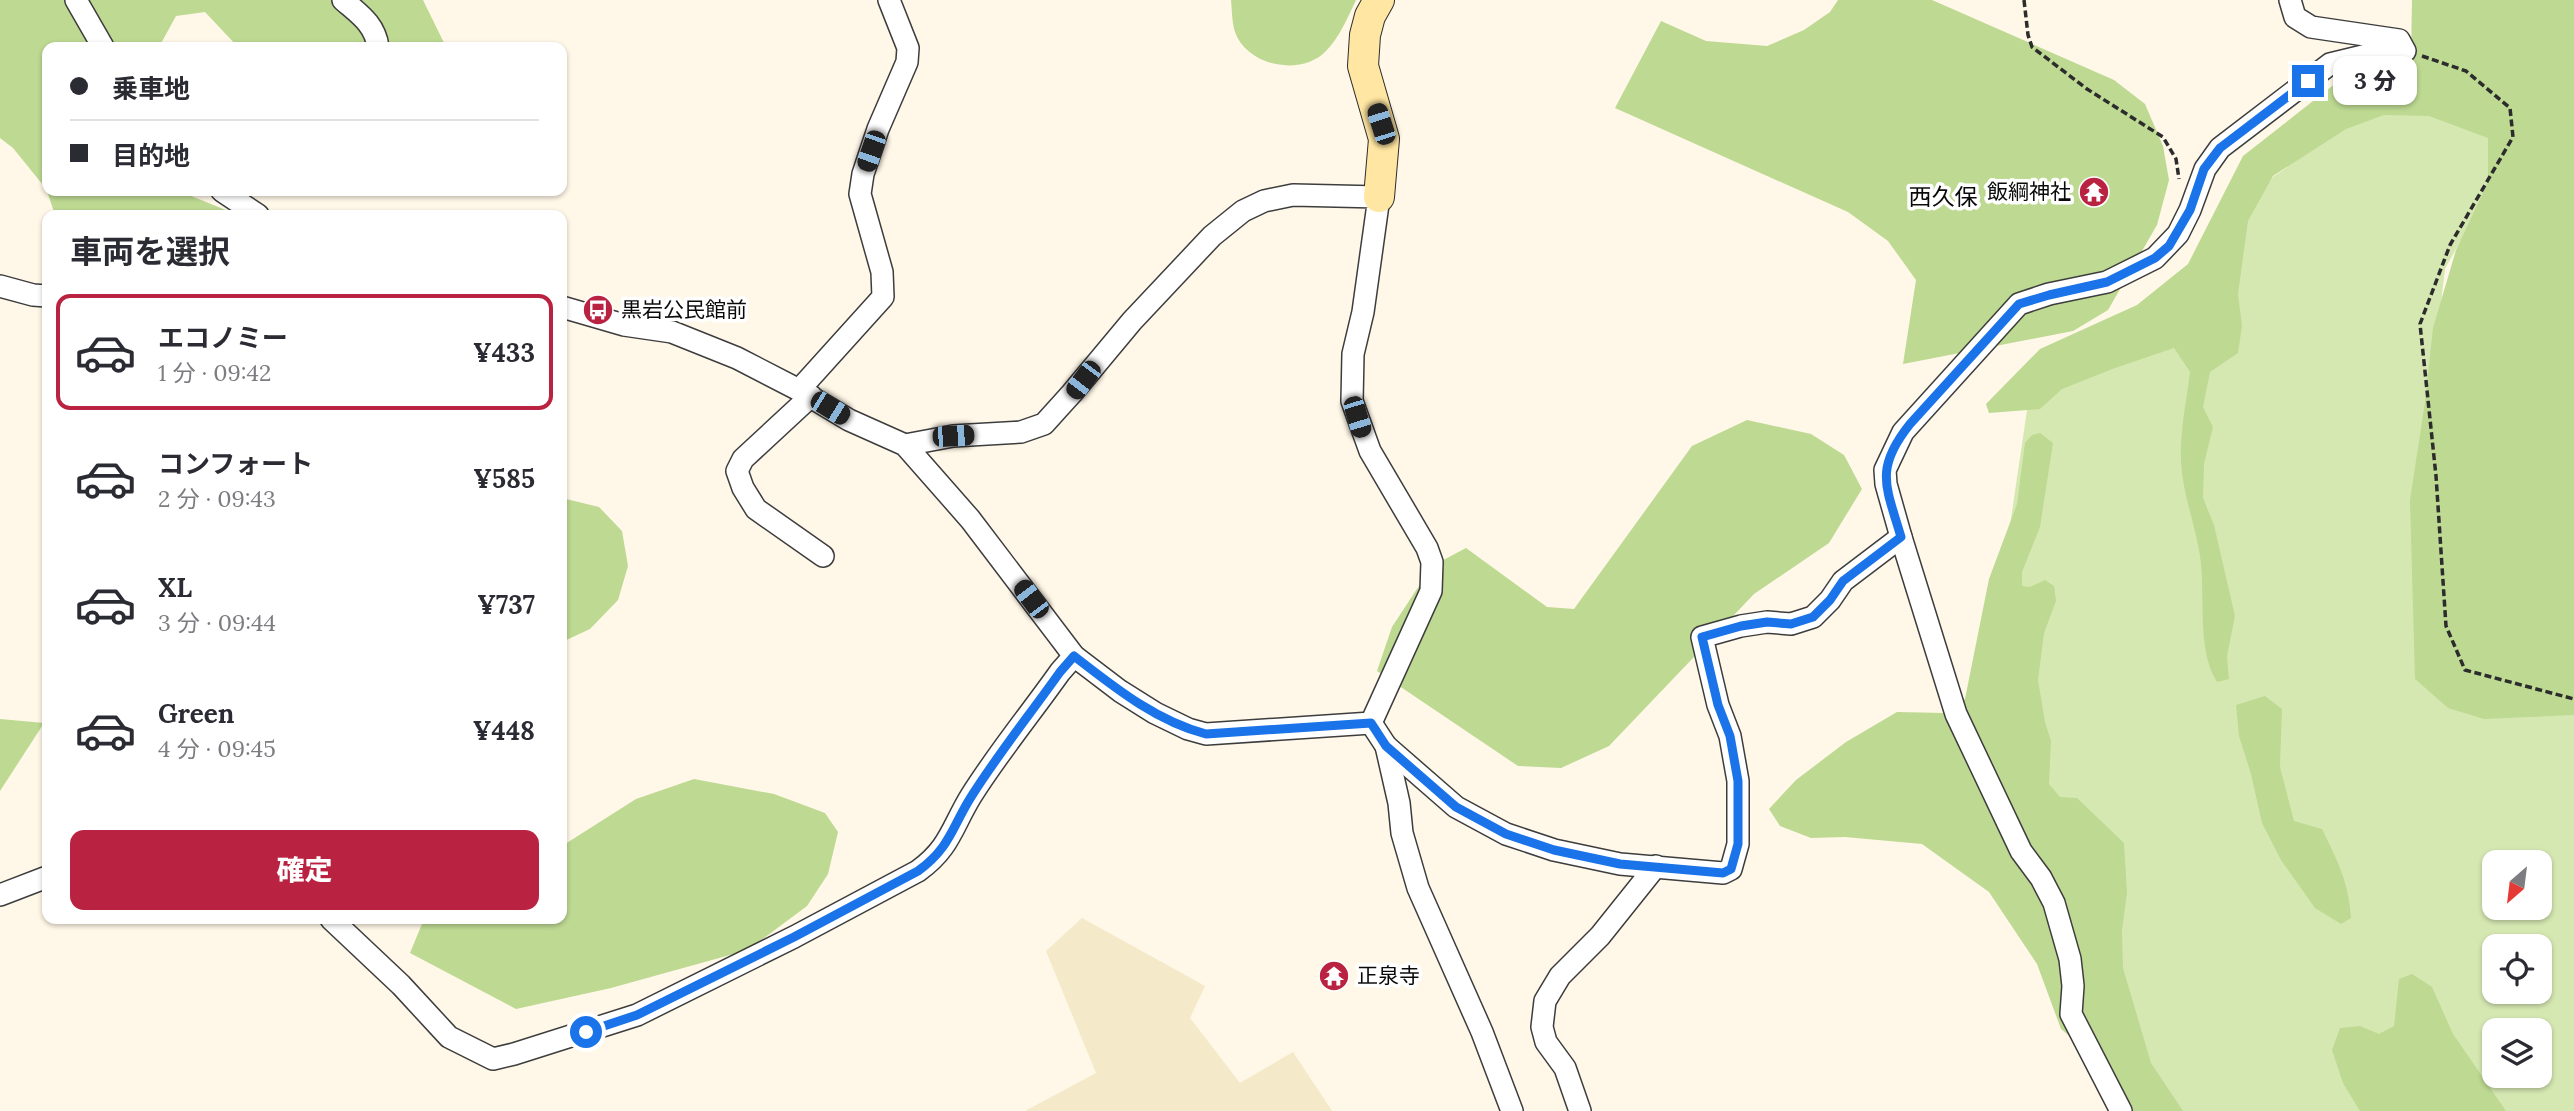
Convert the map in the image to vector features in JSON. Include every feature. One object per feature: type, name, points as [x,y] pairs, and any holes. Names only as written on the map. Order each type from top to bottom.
[{"type":"street","points":[[76,0],[100,42]]},
{"type":"street","points":[[343,0],[362,14],[370,25],[376,42]]},
{"type":"street","points":[[823,556],[756,509],[743,488],[737,471],[743,459],[805,393],[883,297],[882,272],[860,194],[863,174],[878,129],[908,62],[908,48],[889,0]]},
{"type":"street","points":[[1371,723],[1426,607],[1432,591],[1433,576],[1427,548],[1370,451],[1352,401],[1353,354],[1363,312],[1384,139],[1363,66],[1365,35],[1370,16],[1379,0]]},
{"type":"street","points":[[2121,1111],[2071,1014],[2073,986],[2070,959],[2054,903],[2041,878],[2021,851],[1956,714],[1901,537],[1886,484],[1885,470],[1896,443],[1910,424],[2019,304],[2107,282],[2155,258],[2178,234],[2190,210],[2204,169],[2220,148],[2330,64],[2363,56],[2405,51],[2399,40],[2311,27],[2295,17],[2290,0]]},
{"type":"street","points":[[905,445],[953,436],[1021,432],[1044,424],[1132,321],[1212,236],[1254,206],[1278,197],[1293,195],[1379,197]]},
{"type":"street","points":[[233,196],[252,210]]},
{"type":"street","points":[[0,286],[42,296]]},
{"type":"street","points":[[567,308],[624,325],[671,332],[737,358],[805,393],[849,420],[905,445],[970,519],[1074,656],[1120,691],[1155,713],[1188,729],[1206,734],[1371,723]]},
{"type":"street","points":[[1371,723],[1386,746],[1456,807],[1506,834],[1554,850],[1620,864],[1723,873],[1731,869],[1738,844],[1735,759],[1730,736],[1718,705],[1702,637],[1741,626],[1767,622],[1791,624],[1813,617],[1830,600],[1843,581],[1901,537]]},
{"type":"street","points":[[336,924],[401,985],[449,1037],[493,1059],[637,1015],[794,937],[918,871],[934,859],[950,838],[971,797],[1074,656]]},
{"type":"street","points":[[1386,746],[1399,803],[1402,833],[1418,888],[1482,1032],[1512,1111]]},
{"type":"street","points":[[1580,1111],[1565,1068],[1546,1042],[1542,1027],[1545,1001],[1560,976],[1600,936],[1656,866]]},
{"type":"street","points":[[0,895],[42,879]]},
{"type":"path","points":[[2024,0],[2032,47],[2087,89],[2163,137],[2176,159],[2179,189]]},
{"type":"path","points":[[2405,51],[2466,71],[2510,108],[2513,137],[2450,244],[2420,324],[2436,476],[2446,626],[2465,670],[2574,699]]},
{"type":"shaded area","points":[[1082,918],[1205,986],[1190,1018],[1240,1083],[1293,1052],[1332,1111],[1025,1111],[1096,1073],[1046,951]]},
{"type":"green space","points":[[0,0],[423,0],[444,42],[233,42],[205,12],[176,16],[162,42],[42,42],[42,184],[13,148],[0,138]]},
{"type":"green space","points":[[1231,0],[1356,0],[1339,34],[1326,51],[1303,64],[1289,65],[1262,60],[1241,44],[1234,28]]},
{"type":"green space","points":[[1838,0],[1932,0],[2114,80],[2145,104],[2163,146],[2169,180],[2157,225],[2108,310],[2073,331],[1903,364],[1916,280],[1888,241],[1848,212],[1615,108],[1661,21],[1706,41],[1767,46],[1804,30],[1830,12]]},
{"type":"green space","points":[[2412,0],[2574,0],[2574,715],[2484,719],[2448,708],[2415,679],[2410,500],[2433,328],[2456,250],[2488,182],[2488,138],[2429,116],[2384,115],[2346,129],[2273,176],[2248,221],[2238,294],[2242,326],[2238,353],[2210,372],[2203,407],[2213,427],[2204,464],[2203,498],[2214,525],[2235,616],[2227,656],[2229,679],[2217,682],[2206,654],[2202,571],[2181,461],[2182,427],[2190,372],[2174,348],[2062,389],[2040,409],[1989,413],[1986,404],[2040,349],[2137,305],[2188,264],[2243,156],[2350,72],[2411,58]]},
{"type":"green space","points":[[2454,101],[2500,132],[2493,181],[2445,269],[2430,396],[2574,707],[2574,1111],[2140,1111],[1981,722],[2030,390],[2175,309],[2273,177],[2367,112]]},
{"type":"green space","points":[[49,196],[191,196],[226,210],[53,210]]},
{"type":"green space","points":[[1747,420],[1811,434],[1844,455],[1862,489],[1829,543],[1754,594],[1609,746],[1561,768],[1518,766],[1377,671],[1392,627],[1432,566],[1466,548],[1547,607],[1574,609],[1692,446]]},
{"type":"green space","points":[[2040,433],[2053,443],[2040,527],[2022,572],[2022,586],[2030,587],[2045,580],[2054,586],[2056,601],[2044,633],[2038,680],[2051,741],[2049,784],[2060,797],[2077,798],[2124,843],[2127,893],[2122,930],[2123,968],[2151,1063],[2183,1111],[2117,1111],[2096,1058],[2061,1029],[2037,964],[1989,892],[1922,844],[1845,837],[1811,838],[1780,826],[1769,809],[1796,780],[1846,742],[1897,712],[1944,713],[1965,699],[1989,579],[2017,504],[2025,443],[2032,435]]},
{"type":"green space","points":[[567,499],[599,507],[622,531],[628,566],[618,600],[590,629],[567,640]]},
{"type":"green space","points":[[2265,696],[2282,709],[2280,767],[2294,821],[2322,829],[2345,882],[2351,918],[2341,924],[2315,908],[2281,860],[2262,823],[2239,736],[2236,705]]},
{"type":"green space","points":[[0,719],[42,723],[42,726],[0,791]]},
{"type":"green space","points":[[694,779],[774,794],[825,813],[838,832],[828,874],[807,906],[748,950],[611,988],[516,1009],[410,953],[422,924],[567,924],[567,843],[636,799]]},
{"type":"green space","points":[[2412,974],[2432,987],[2453,1034],[2482,1076],[2482,1088],[2490,1088],[2506,1111],[2360,1111],[2343,1083],[2332,1050],[2340,1028],[2360,1026],[2379,1034],[2394,1026],[2399,979]]},
{"type":"place","name":"飯綱神社","points":[[2094,192]]},
{"type":"place","name":"黒岩公民館前","points":[[598,310]]},
{"type":"place","name":"正泉寺","points":[[1334,976]]},
{"type":"district","name":"西久保","points":[[1943,197]]},
{"type":"route","points":[[586,1032],[637,1015],[794,937],[918,871],[934,859],[950,838],[971,797],[1074,656],[1120,691],[1155,713],[1188,729],[1206,734],[1371,723],[1386,746],[1456,807],[1472,818],[1531,843],[1620,864],[1723,873],[1731,869],[1738,844],[1738,781],[1730,736],[1718,705],[1702,637],[1741,626],[1767,622],[1791,624],[1813,617],[1830,600],[1843,581],[1901,537],[1886,484],[1885,470],[1896,443],[1910,424],[2019,304],[2107,282],[2155,258],[2169,246],[2190,210],[2204,169],[2220,148],[2308,81]]}]
